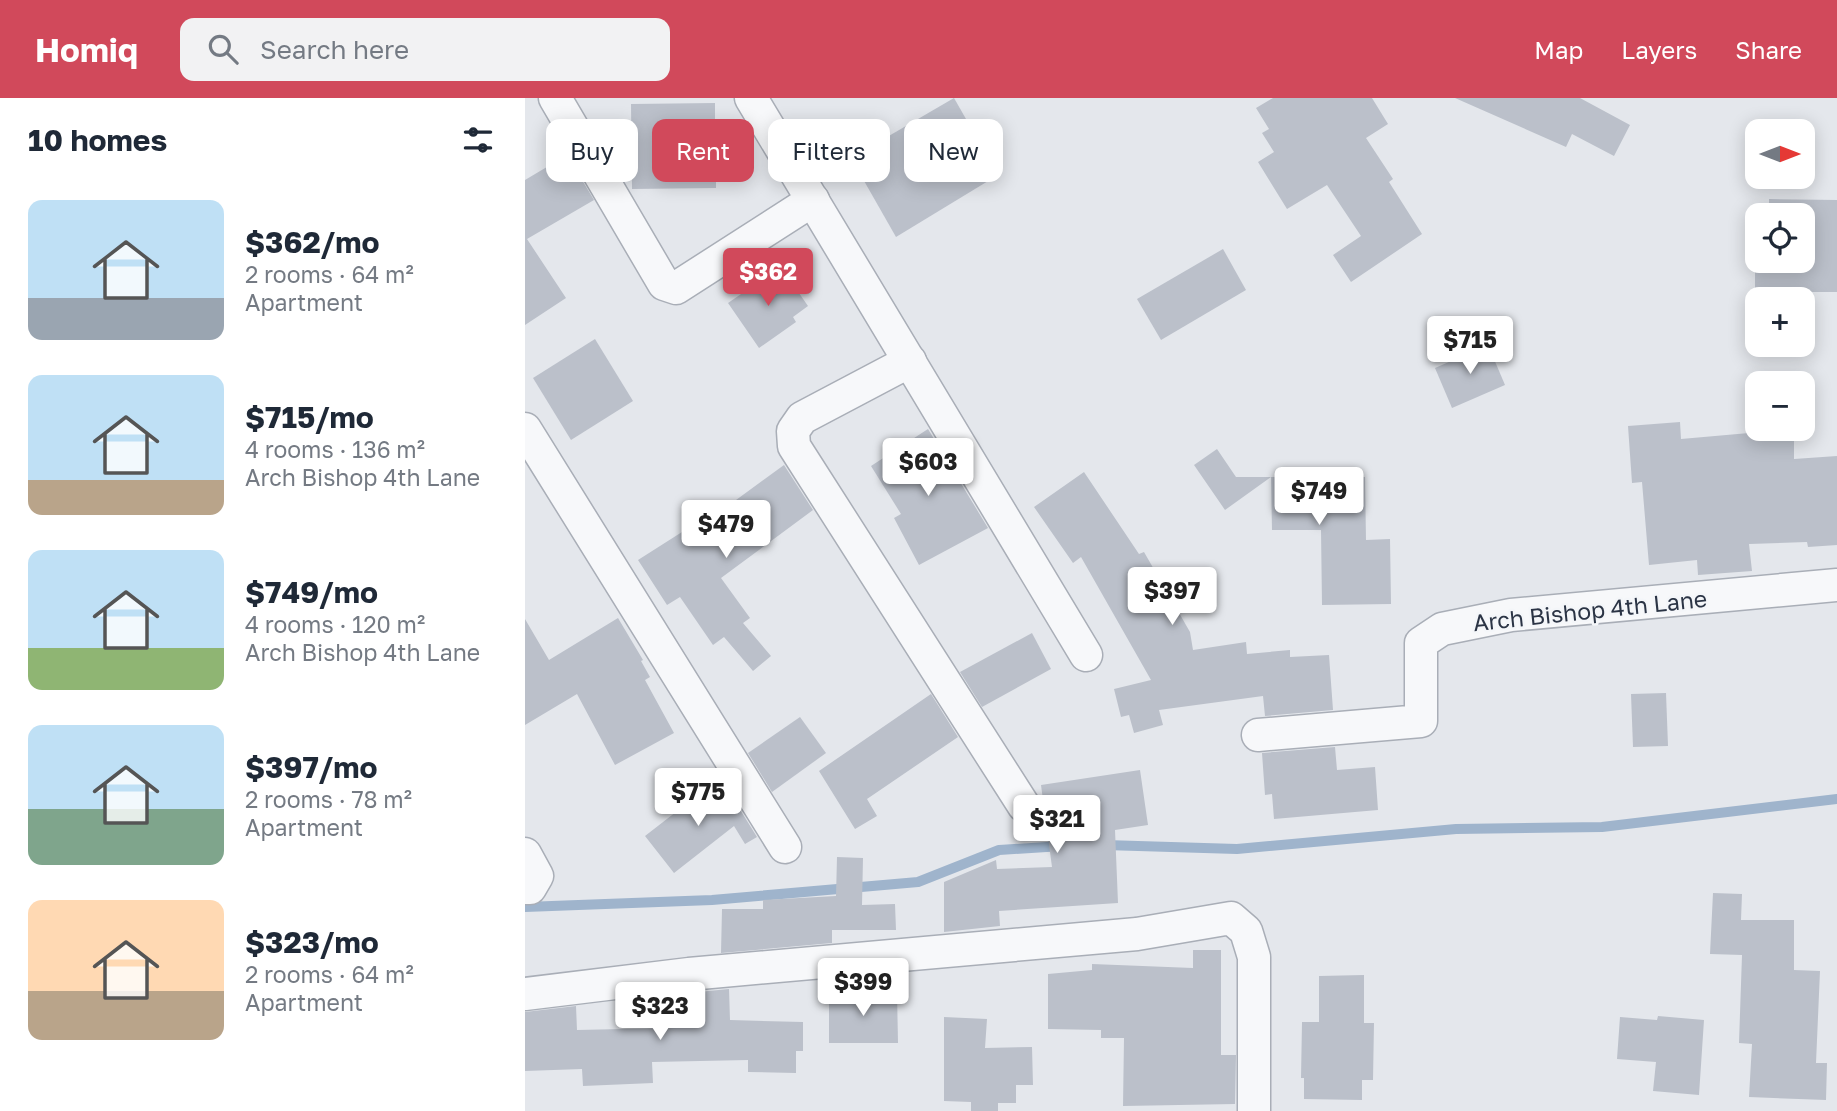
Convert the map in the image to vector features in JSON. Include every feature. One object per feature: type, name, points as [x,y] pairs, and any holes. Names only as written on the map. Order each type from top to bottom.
[{"type":"street","points":[[555,98],[664,284],[676,288],[813,200]]},
{"type":"street","points":[[751,98],[1086,655]]},
{"type":"street","points":[[910,361],[802,418],[793,431],[794,446],[1024,806]]},
{"type":"street","points":[[525,429],[785,847]]},
{"type":"street","name":"Arch Bishop 4th Lane","points":[[1258,735],[1421,721],[1421,643],[1442,629],[1511,615],[1837,585]]},
{"type":"street","points":[[525,854],[537,876],[530,888],[525,888]]},
{"type":"street","points":[[525,994],[689,974],[1137,934],[1231,918],[1246,931],[1254,957],[1254,1111]]},
{"type":"building","points":[[954,98],[966,119],[918,119]]},
{"type":"building","points":[[1273,98],[1372,98],[1388,124],[1366,138],[1393,179],[1389,182],[1422,234],[1351,282],[1333,255],[1361,236],[1327,185],[1287,209],[1258,162],[1274,152],[1262,133],[1269,129],[1256,108]]},
{"type":"building","points":[[1455,98],[1580,98],[1630,125],[1614,156],[1572,134],[1566,147]]},
{"type":"building","points":[[715,103],[715,119],[652,119],[652,182],[716,182],[716,188],[632,189],[632,182],[638,182],[638,119],[631,119],[631,104]]},
{"type":"building","points":[[904,127],[904,182],[986,182],[896,237],[865,182],[890,182],[890,135]]},
{"type":"building","points":[[546,168],[546,182],[583,182],[594,200],[527,239],[566,298],[525,325],[525,180]]},
{"type":"building","points":[[1769,199],[1837,200],[1837,292],[1815,292],[1815,287],[1755,287],[1755,273],[1815,273],[1815,203],[1769,203]]},
{"type":"building","points":[[1223,249],[1246,290],[1161,340],[1137,299]]},
{"type":"building","points":[[785,273],[808,306],[793,317],[796,322],[759,348],[728,303],[766,277],[770,283]]},
{"type":"building","points":[[595,339],[633,401],[571,440],[533,378]]},
{"type":"building","points":[[1488,345],[1505,385],[1452,408],[1435,368]]},
{"type":"building","points":[[1680,422],[1681,439],[1745,433],[1745,441],[1794,441],[1794,459],[1837,456],[1837,545],[1808,547],[1807,542],[1749,544],[1752,571],[1698,575],[1697,560],[1649,565],[1642,482],[1632,483],[1628,426]]},
{"type":"building","points":[[928,429],[988,528],[919,565],[894,518],[901,514],[871,466]]},
{"type":"building","points":[[1217,449],[1236,477],[1271,477],[1225,510],[1194,465]]},
{"type":"building","points":[[784,465],[813,510],[721,578],[750,618],[743,623],[771,656],[753,671],[724,637],[713,645],[680,597],[667,605],[638,560],[704,518],[706,522]]},
{"type":"building","points":[[1084,472],[1139,554],[1144,552],[1190,632],[1193,650],[1246,642],[1247,654],[1290,650],[1290,657],[1329,655],[1333,710],[1265,716],[1263,696],[1159,710],[1163,725],[1134,733],[1129,715],[1121,717],[1114,689],[1151,680],[1081,557],[1073,563],[1034,507]]},
{"type":"building","points":[[1271,477],[1365,477],[1366,540],[1390,539],[1391,604],[1322,605],[1321,530],[1272,530]]},
{"type":"building","points":[[618,618],[643,660],[641,661],[650,677],[645,680],[674,733],[615,765],[577,694],[525,725],[525,619],[549,660]]},
{"type":"building","points":[[1032,633],[1051,669],[982,707],[960,672]]},
{"type":"building","points":[[1666,693],[1668,746],[1633,747],[1631,694]]},
{"type":"building","points":[[931,694],[958,737],[867,799],[877,816],[855,829],[819,771]]},
{"type":"building","points":[[800,717],[826,753],[772,792],[748,753]]},
{"type":"building","points":[[1335,747],[1337,770],[1375,767],[1378,810],[1274,819],[1272,794],[1265,795],[1262,753]]},
{"type":"building","points":[[1140,770],[1148,825],[1115,830],[1118,903],[999,911],[1000,926],[944,932],[944,882],[996,860],[997,869],[1052,867],[1041,785]]},
{"type":"building","points":[[726,787],[757,837],[745,844],[734,826],[674,873],[645,836],[703,791],[708,798]]},
{"type":"building","points":[[837,857],[863,858],[862,905],[895,904],[896,930],[832,930],[832,943],[721,953],[722,909],[763,909],[763,900],[836,896]]},
{"type":"building","points":[[1713,893],[1742,894],[1741,920],[1794,920],[1794,970],[1820,971],[1816,1063],[1827,1063],[1826,1100],[1749,1097],[1752,1044],[1739,1043],[1742,955],[1710,954]]},
{"type":"building","points":[[1193,950],[1221,950],[1221,1055],[1236,1055],[1235,1104],[1123,1106],[1124,1038],[1101,1038],[1101,1030],[1048,1029],[1048,974],[1092,970],[1092,964],[1193,968]]},
{"type":"building","points":[[1364,975],[1364,1023],[1374,1023],[1373,1080],[1362,1080],[1362,1100],[1304,1099],[1304,1078],[1301,1078],[1302,1022],[1319,1022],[1319,976]]},
{"type":"building","points":[[729,989],[730,1020],[803,1022],[803,1051],[796,1051],[796,1073],[748,1072],[748,1060],[652,1062],[653,1083],[583,1086],[582,1069],[525,1071],[525,1012],[576,1006],[577,1030],[668,1028],[667,995]]},
{"type":"building","points":[[829,992],[897,992],[898,1043],[829,1043]]},
{"type":"building","points":[[1658,1016],[1704,1020],[1699,1095],[1653,1091],[1656,1062],[1617,1059],[1620,1017],[1657,1020]]},
{"type":"building","points":[[944,1017],[987,1019],[985,1048],[1032,1047],[1033,1085],[1016,1085],[1016,1103],[998,1103],[998,1111],[971,1111],[971,1102],[944,1101]]},
{"type":"waterway","points":[[1105,845],[1237,849],[1456,829],[1602,827],[1837,799]]},
{"type":"waterway","points":[[525,907],[712,900],[918,882],[999,850],[1062,846]]}]
